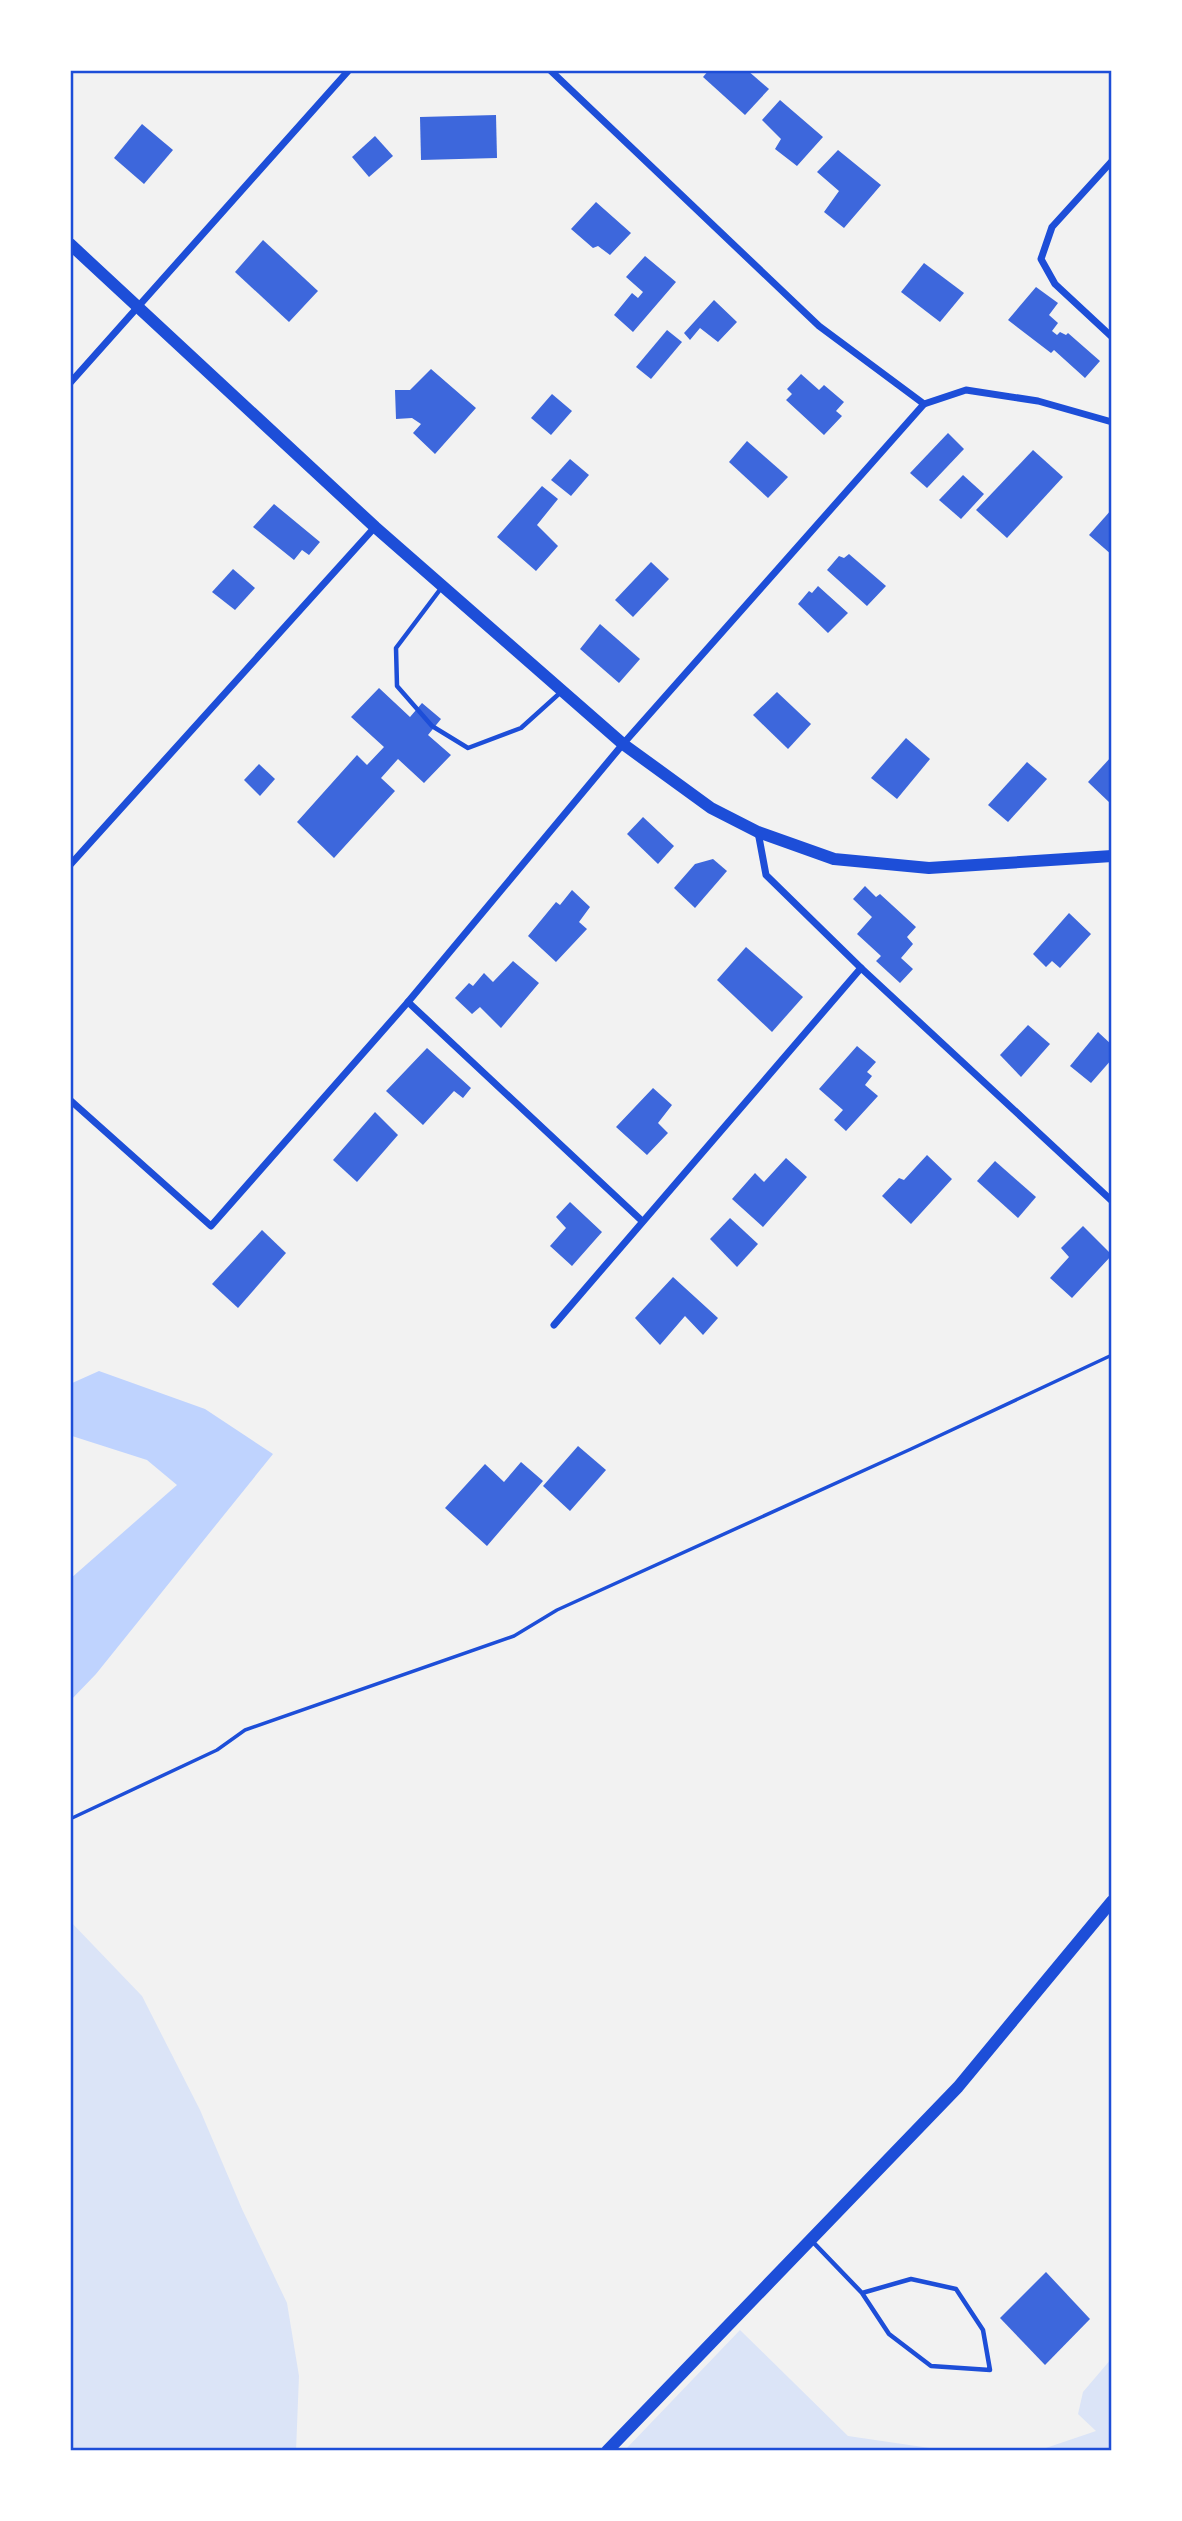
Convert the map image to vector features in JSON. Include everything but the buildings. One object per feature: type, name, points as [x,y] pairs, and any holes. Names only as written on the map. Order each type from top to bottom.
[{"type":"street","points":[[70,383],[349,70]]},
{"type":"street","points":[[550,70],[819,326],[924,404]]},
{"type":"street","points":[[1112,161],[1052,227],[1041,258],[1055,284],[1112,337]]},
{"type":"street","points":[[70,244],[375,527],[623,744],[711,808],[758,832],[834,859],[929,868],[1112,856]]},
{"type":"street","points":[[70,1100],[211,1226],[408,1002],[623,744],[924,404],[966,390],[1038,401],[1112,422]]},
{"type":"street","points":[[70,865],[375,527]]},
{"type":"street","points":[[758,832],[766,875],[861,968],[1112,1201]]},
{"type":"street","points":[[554,1325],[641,1220],[861,968]]},
{"type":"street","points":[[408,1002],[641,1220]]},
{"type":"street","points":[[607,2451],[958,2087],[1112,1901]]},
{"type":"lane","points":[[443,586],[396,648],[397,686],[432,726],[468,748],[520,728],[562,691]]},
{"type":"lane","points":[[810,2239],[862,2293],[889,2334],[931,2366],[990,2370],[984,2330],[956,2288],[911,2279],[862,2293]]},
{"type":"path","points":[[70,1819],[217,1750],[245,1730],[514,1636],[557,1610],[1112,1355]]},
{"type":"shaded area","points":[[70,1921],[142,1996],[200,2110],[242,2209],[287,2303],[299,2376],[296,2451],[70,2451]]},
{"type":"shaded area","points":[[740,2330],[848,2436],[950,2451],[624,2451]]},
{"type":"shaded area","points":[[1112,2358],[1112,2451],[1037,2451],[1096,2431],[1078,2414],[1083,2392]]},
{"type":"water","points":[[99,1371],[205,1409],[273,1454],[96,1674],[70,1701],[70,1579],[177,1485],[147,1460],[70,1434],[70,1384]]}]
